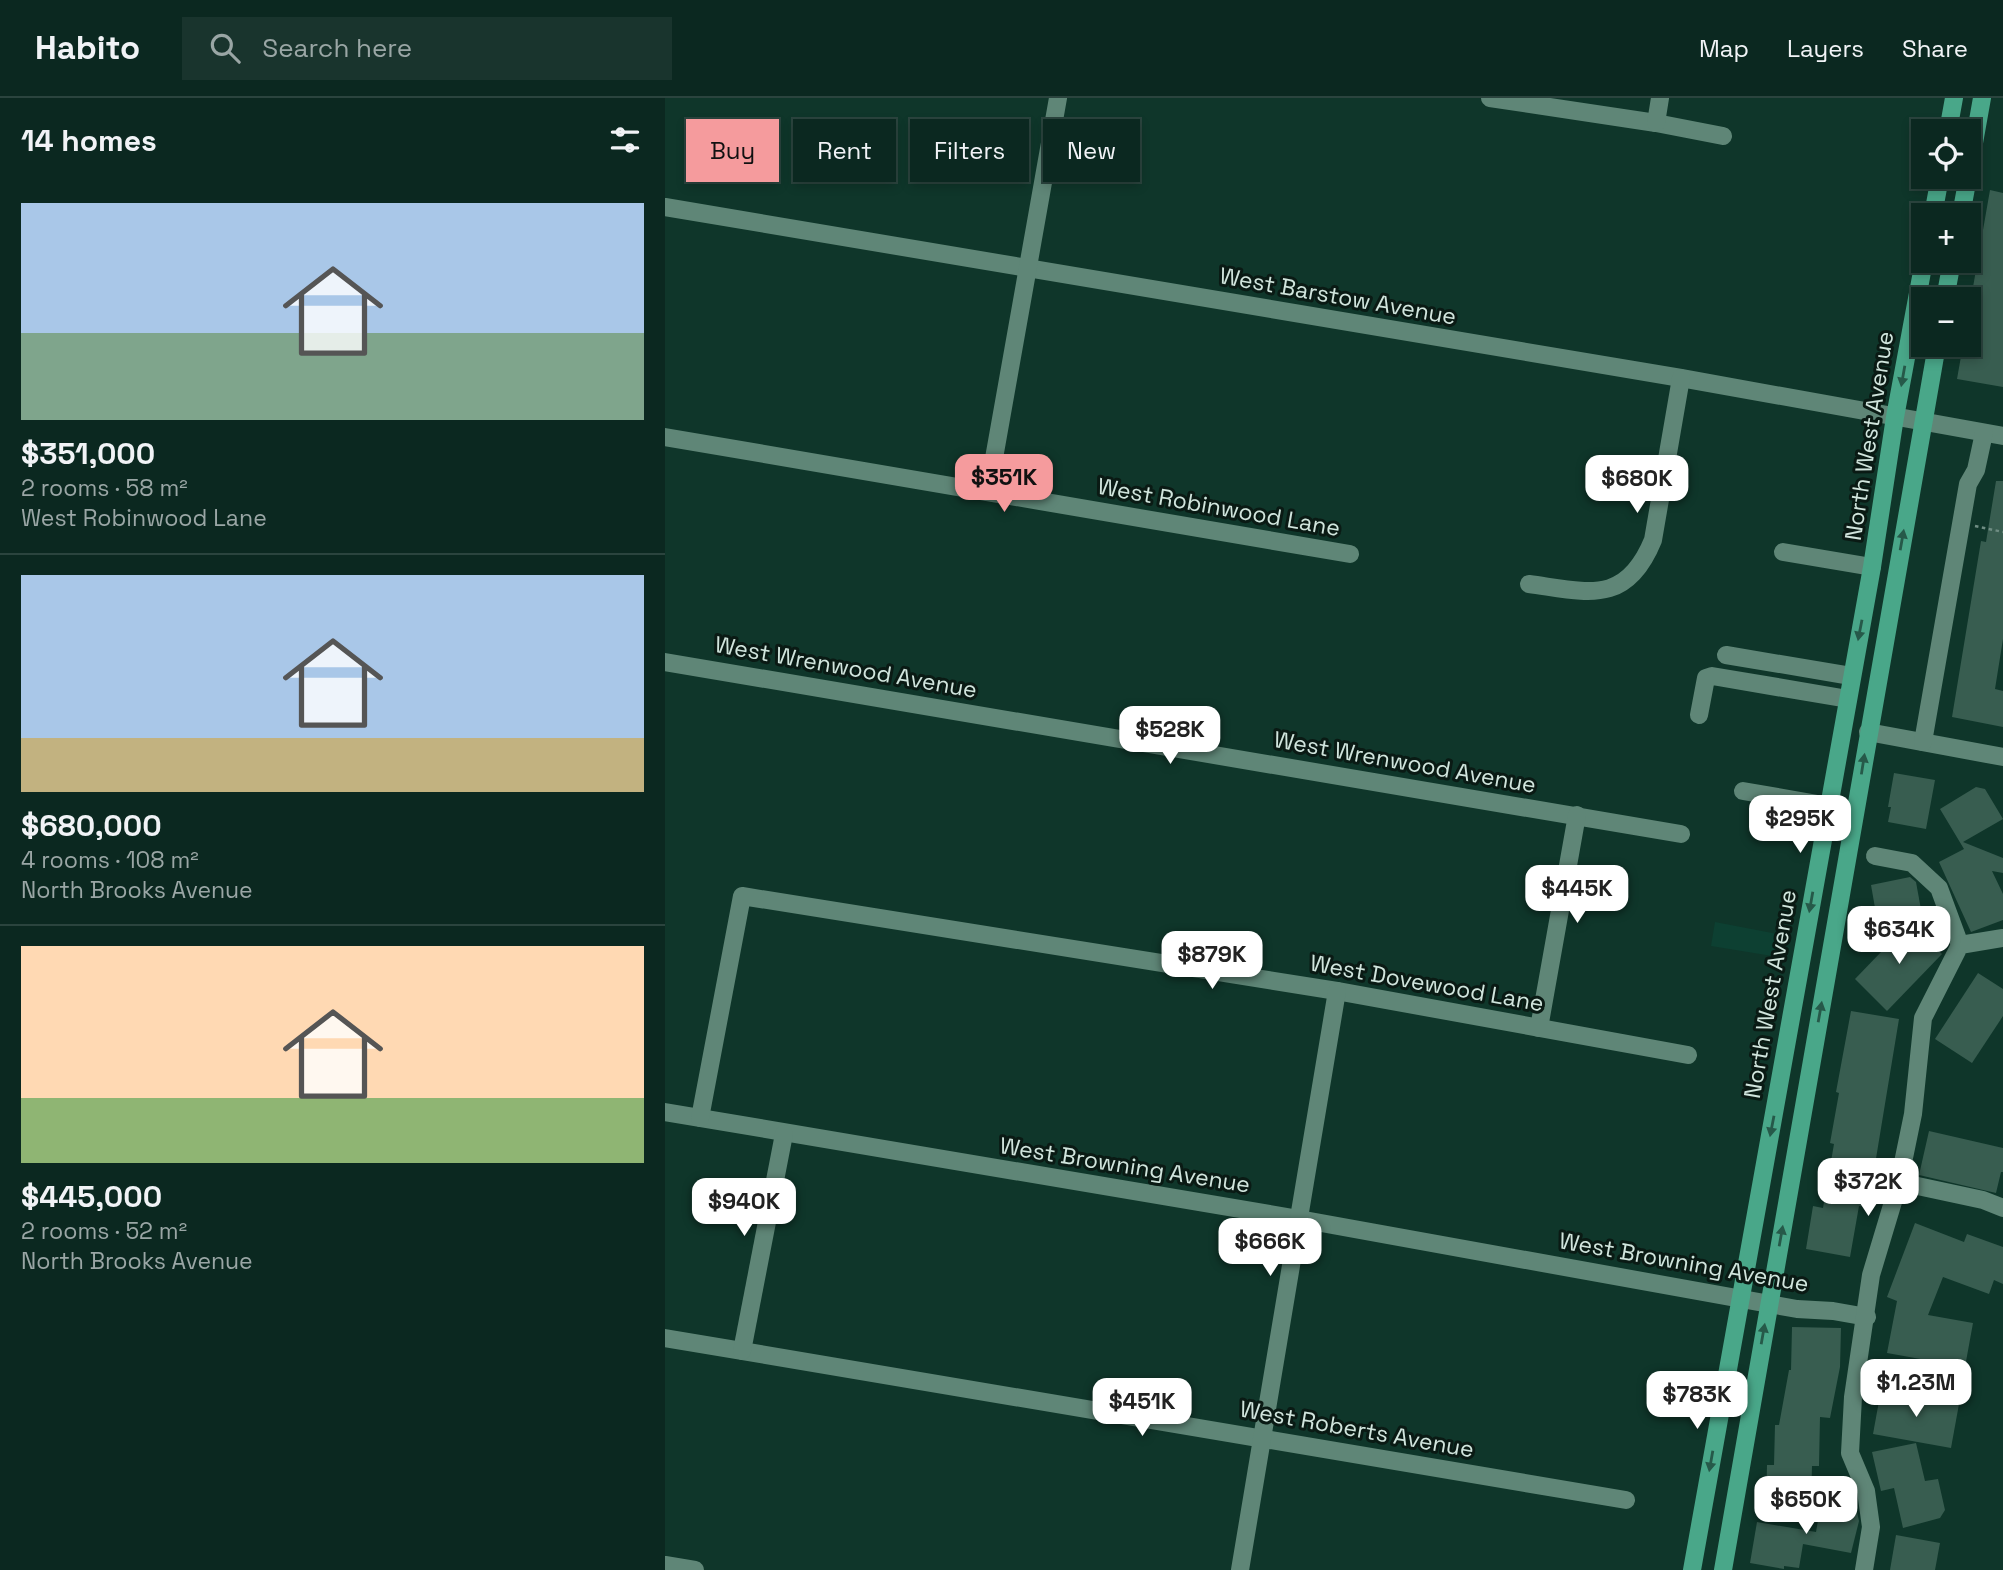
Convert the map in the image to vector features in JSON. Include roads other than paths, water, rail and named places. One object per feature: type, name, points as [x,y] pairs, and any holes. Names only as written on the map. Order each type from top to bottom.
[{"type":"main road","points":[[1950,119],[1954,98]]},
{"type":"main road","points":[[1978,119],[1982,98]]},
{"type":"main road","name":"North West Avenue","points":[[1692,1570],[1872,567],[1895,417],[1922,273]]},
{"type":"main road","points":[[1723,1570],[1935,357]]},
{"type":"main road","points":[[1699,1529],[1699,1570]]},
{"type":"street","points":[[988,492],[1058,98]]},
{"type":"street","points":[[1490,98],[1723,136]]},
{"type":"street","points":[[1656,123],[1660,98]]},
{"type":"street","name":"West Barstow Avenue","points":[[665,207],[1681,378],[2003,436]]},
{"type":"street","points":[[1529,584],[1584,591],[1609,589],[1629,580],[1644,561],[1653,540],[1681,378]]},
{"type":"street","points":[[1923,742],[1968,484],[1976,470],[1985,433]]},
{"type":"street","name":"West Robinwood Lane","points":[[665,437],[1350,554]]},
{"type":"street","points":[[1783,552],[1872,567]]},
{"type":"street","points":[[1726,655],[1851,676]]},
{"type":"street","name":"West Wrenwood Avenue","points":[[665,662],[1577,815],[1681,835]]},
{"type":"street","points":[[1699,715],[1706,678],[1711,676],[1848,698]]},
{"type":"street","points":[[1868,732],[2003,757]]},
{"type":"street","points":[[1743,792],[1829,806]]},
{"type":"street","points":[[1539,1028],[1577,815]]},
{"type":"street","points":[[1864,1570],[1871,1527],[1865,1491],[1850,1454],[1853,1397],[1867,1317],[1871,1275],[1899,1182],[1913,1114],[1923,1018],[1960,945],[1939,888],[1912,863],[1875,856]]},
{"type":"street","name":"West Dovewood Lane","points":[[700,1118],[742,896],[1337,991],[1688,1055]]},
{"type":"street","points":[[1960,945],[2003,938]]},
{"type":"street","points":[[1240,1570],[1337,991]]},
{"type":"street","name":"West Browning Avenue","points":[[665,1112],[1299,1219],[1769,1303],[1867,1317]]},
{"type":"street","points":[[742,1351],[784,1134]]},
{"type":"street","points":[[1899,1182],[1983,1200],[2003,1208]]},
{"type":"street","name":"West Roberts Avenue","points":[[665,1338],[1626,1500]]},
{"type":"street","points":[[1858,1368],[1935,1383]]},
{"type":"street","points":[[665,1565],[695,1570]]}]
